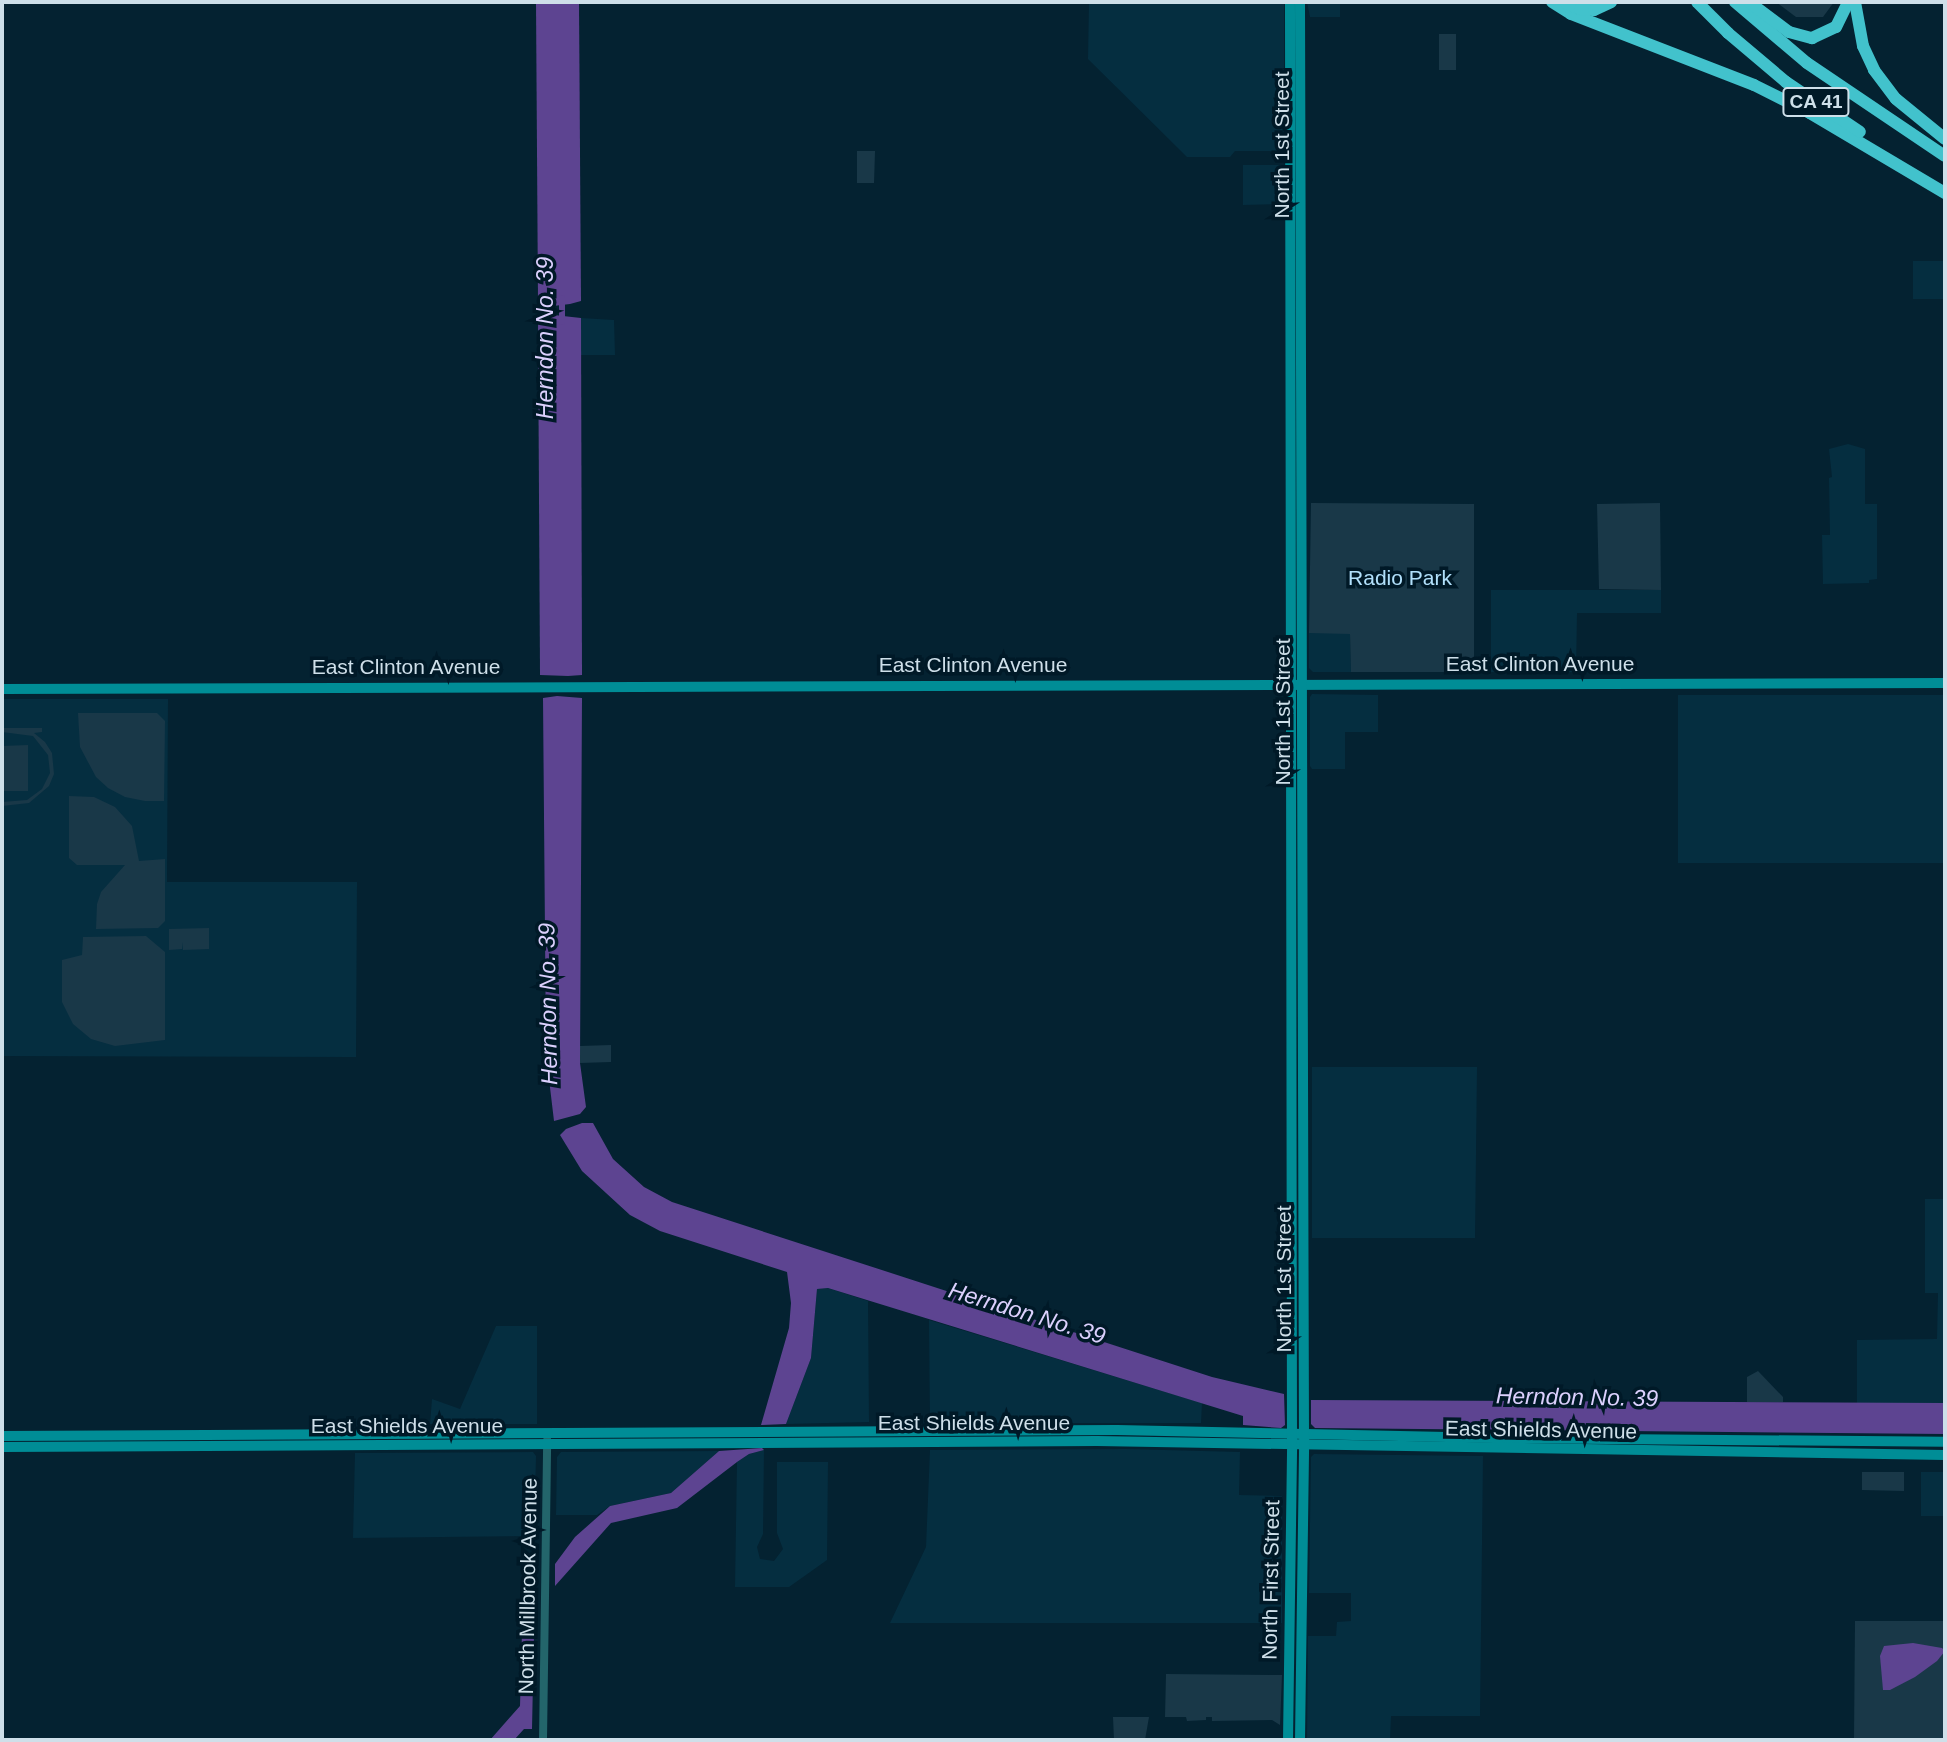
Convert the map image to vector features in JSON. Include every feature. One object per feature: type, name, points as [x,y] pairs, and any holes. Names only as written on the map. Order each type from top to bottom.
[{"type":"highway","points":[[1552,2],[1570,14],[1754,85],[1810,113],[1945,191]]},
{"type":"highway","points":[[1565,2],[1580,9],[1594,10],[1611,2]]},
{"type":"highway","name":"CA 41","points":[[1697,2],[1728,33],[1786,82],[1945,191]]},
{"type":"highway","name":"CA 41","points":[[1735,2],[1807,63],[1945,156]]},
{"type":"highway","points":[[1749,2],[1789,33],[1812,38],[1836,27],[1847,2]]},
{"type":"highway","points":[[1855,2],[1863,46],[1874,70],[1896,99],[1945,139]]},
{"type":"main road","name":"North 1st Street","points":[[1290,2],[1292,1421]]},
{"type":"main road","name":"North 1st Street","points":[[1300,2],[1304,1422]]},
{"type":"main road","name":"East Clinton Avenue","points":[[2,689],[1945,682]]},
{"type":"main road","points":[[1291,793],[1302,778]]},
{"type":"main road","points":[[1292,1270],[1297,1326],[1303,1332]]},
{"type":"main road","name":"North First Street","points":[[1288,1740],[1292,1421]]},
{"type":"main road","name":"North First Street","points":[[1300,1740],[1304,1422]]},
{"type":"main road","name":"East Shields Avenue","points":[[2,1436],[1126,1430],[1945,1442]]},
{"type":"main road","points":[[691,1443],[707,1438],[745,1437],[751,1432]]},
{"type":"main road","points":[[771,1443],[780,1437],[797,1437],[802,1432]]},
{"type":"main road","points":[[2,1444],[19,1441],[22,1436]]},
{"type":"main road","name":"East Shields Avenue","points":[[2,1444],[547,1445],[1108,1441],[1945,1455]]},
{"type":"main road","points":[[1913,1455],[1918,1448],[1945,1447]]},
{"type":"main road","points":[[1291,1570],[1296,1574],[1296,1605],[1301,1611]]},
{"type":"street","name":"North Millbrook Avenue","points":[[543,1740],[547,1433]]},
{"type":"shaded area","points":[[1089,2],[1284,2],[1284,151],[1235,151],[1230,157],[1187,157],[1088,59]]},
{"type":"shaded area","points":[[1307,2],[1340,2],[1340,17],[1310,17]]},
{"type":"shaded area","points":[[1243,165],[1283,165],[1281,204],[1243,205]]},
{"type":"shaded area","points":[[1913,261],[1945,261],[1945,299],[1913,299]]},
{"type":"shaded area","points":[[581,318],[614,320],[615,355],[581,355]]},
{"type":"shaded area","points":[[1848,444],[1865,449],[1865,504],[1877,504],[1877,579],[1869,580],[1869,583],[1823,584],[1822,535],[1830,535],[1829,478],[1832,477],[1829,449]]},
{"type":"shaded area","points":[[1491,590],[1661,590],[1661,613],[1577,613],[1576,672],[1491,672]]},
{"type":"shaded area","points":[[1309,633],[1350,633],[1351,672],[1313,672],[1309,668]]},
{"type":"shaded area","points":[[1312,694],[1378,695],[1378,732],[1345,732],[1345,769],[1312,769],[1310,766]]},
{"type":"shaded area","points":[[1678,695],[1945,695],[1945,863],[1678,863]]},
{"type":"shaded area","points":[[2,699],[168,699],[167,882],[357,882],[356,1057],[2,1056]]},
{"type":"shaded area","points":[[1312,1067],[1477,1067],[1475,1238],[1312,1238]]},
{"type":"shaded area","points":[[1925,1199],[1945,1199],[1945,1403],[1857,1403],[1857,1340],[1937,1339],[1938,1293],[1925,1293]]},
{"type":"shaded area","points":[[828,1288],[868,1301],[869,1422],[786,1424],[811,1358],[817,1289]]},
{"type":"shaded area","points":[[929,1320],[1202,1403],[1201,1423],[930,1423]]},
{"type":"shaded area","points":[[496,1326],[537,1326],[537,1424],[430,1424],[432,1399],[460,1409]]},
{"type":"shaded area","points":[[1126,1449],[1240,1452],[1239,1495],[1282,1496],[1282,1623],[890,1623],[926,1547],[930,1450]]},
{"type":"shaded area","points":[[764,1450],[763,1534],[757,1547],[760,1559],[774,1561],[783,1549],[777,1533],[777,1462],[828,1462],[827,1560],[789,1587],[735,1587],[737,1462],[749,1454]]},
{"type":"shaded area","points":[[719,1451],[671,1493],[610,1506],[597,1515],[556,1515],[557,1457],[561,1452]]},
{"type":"shaded area","points":[[533,1452],[536,1456],[534,1536],[353,1538],[355,1453]]},
{"type":"shaded area","points":[[1314,1454],[1483,1456],[1480,1716],[1391,1716],[1390,1740],[1307,1740],[1308,1636],[1336,1636],[1337,1622],[1351,1621],[1351,1593],[1309,1593],[1311,1457]]},
{"type":"shaded area","points":[[1921,1472],[1945,1472],[1945,1516],[1921,1516]]},
{"type":"green space","points":[[1776,2],[1834,2],[1823,17],[1796,17]]},
{"type":"green space","points":[[1439,34],[1456,34],[1456,70],[1439,70]]},
{"type":"green space","points":[[857,151],[875,151],[874,183],[857,183]]},
{"type":"green space","name":"Radio Park","points":[[1311,503],[1474,504],[1474,672],[1351,672],[1350,634],[1309,633]]},
{"type":"green space","points":[[1660,503],[1661,590],[1599,589],[1597,504]]},
{"type":"green space","points":[[78,713],[157,713],[165,721],[164,801],[125,797],[108,788],[96,777],[80,747]]},
{"type":"green space","points":[[2,728],[42,728],[42,732],[34,733],[45,742],[52,753],[54,774],[49,786],[29,803],[2,806],[2,802],[27,800],[42,789],[50,773],[48,755],[33,736],[2,732]]},
{"type":"green space","points":[[28,745],[28,791],[2,791],[2,746]]},
{"type":"green space","points":[[69,796],[94,797],[115,807],[132,826],[139,861],[165,859],[165,921],[158,928],[96,929],[97,904],[101,892],[125,865],[77,865],[69,858]]},
{"type":"green space","points":[[209,928],[209,949],[183,950],[182,942],[182,949],[169,950],[169,929]]},
{"type":"green space","points":[[146,936],[165,952],[165,1040],[115,1046],[91,1039],[73,1024],[62,1002],[62,960],[82,955],[83,937]]},
{"type":"green space","points":[[611,1045],[611,1062],[580,1063],[580,1046]]},
{"type":"green space","points":[[1758,1371],[1783,1397],[1783,1402],[1747,1402],[1747,1377]]},
{"type":"green space","points":[[1862,1472],[1904,1472],[1904,1491],[1862,1490]]},
{"type":"green space","points":[[1855,1621],[1945,1621],[1945,1740],[1854,1740]]},
{"type":"green space","points":[[1166,1674],[1282,1675],[1280,1725],[1272,1720],[1212,1721],[1212,1717],[1206,1717],[1206,1720],[1187,1721],[1186,1717],[1165,1717]]},
{"type":"green space","points":[[1113,1717],[1149,1717],[1145,1740],[1114,1740]]},
{"type":"water","points":[[536,2],[579,2],[581,301],[553,306],[538,301]]},
{"type":"water","points":[[554,315],[581,318],[582,675],[568,676],[540,675],[538,318]]},
{"type":"water","points":[[543,698],[582,698],[580,1063],[586,1107],[580,1114],[554,1121],[546,1054]]},
{"type":"water","points":[[582,1123],[593,1123],[613,1159],[644,1187],[672,1202],[1212,1377],[1284,1394],[1285,1425],[1281,1428],[1243,1425],[1243,1416],[828,1288],[817,1289],[811,1358],[786,1424],[761,1425],[789,1328],[791,1303],[787,1272],[660,1231],[630,1215],[582,1171],[560,1135],[566,1129]]},
{"type":"water","points":[[1311,1400],[1945,1403],[1945,1434],[1315,1428],[1311,1424]]},
{"type":"water","points":[[764,1450],[749,1454],[737,1462],[677,1508],[611,1523],[555,1586],[555,1564],[575,1537],[610,1506],[671,1493],[719,1451]]},
{"type":"water","points":[[522,1631],[531,1631],[534,1634],[532,1729],[524,1729],[514,1740],[490,1740],[520,1706]]},
{"type":"water","points":[[1913,1643],[1942,1648],[1945,1651],[1937,1661],[1915,1677],[1890,1690],[1883,1690],[1880,1656],[1884,1646]]},
{"type":"waterway","name":"Herndon No. 39","points":[[562,298],[562,322]]},
{"type":"waterway","points":[[526,1620],[534,1600]]}]
